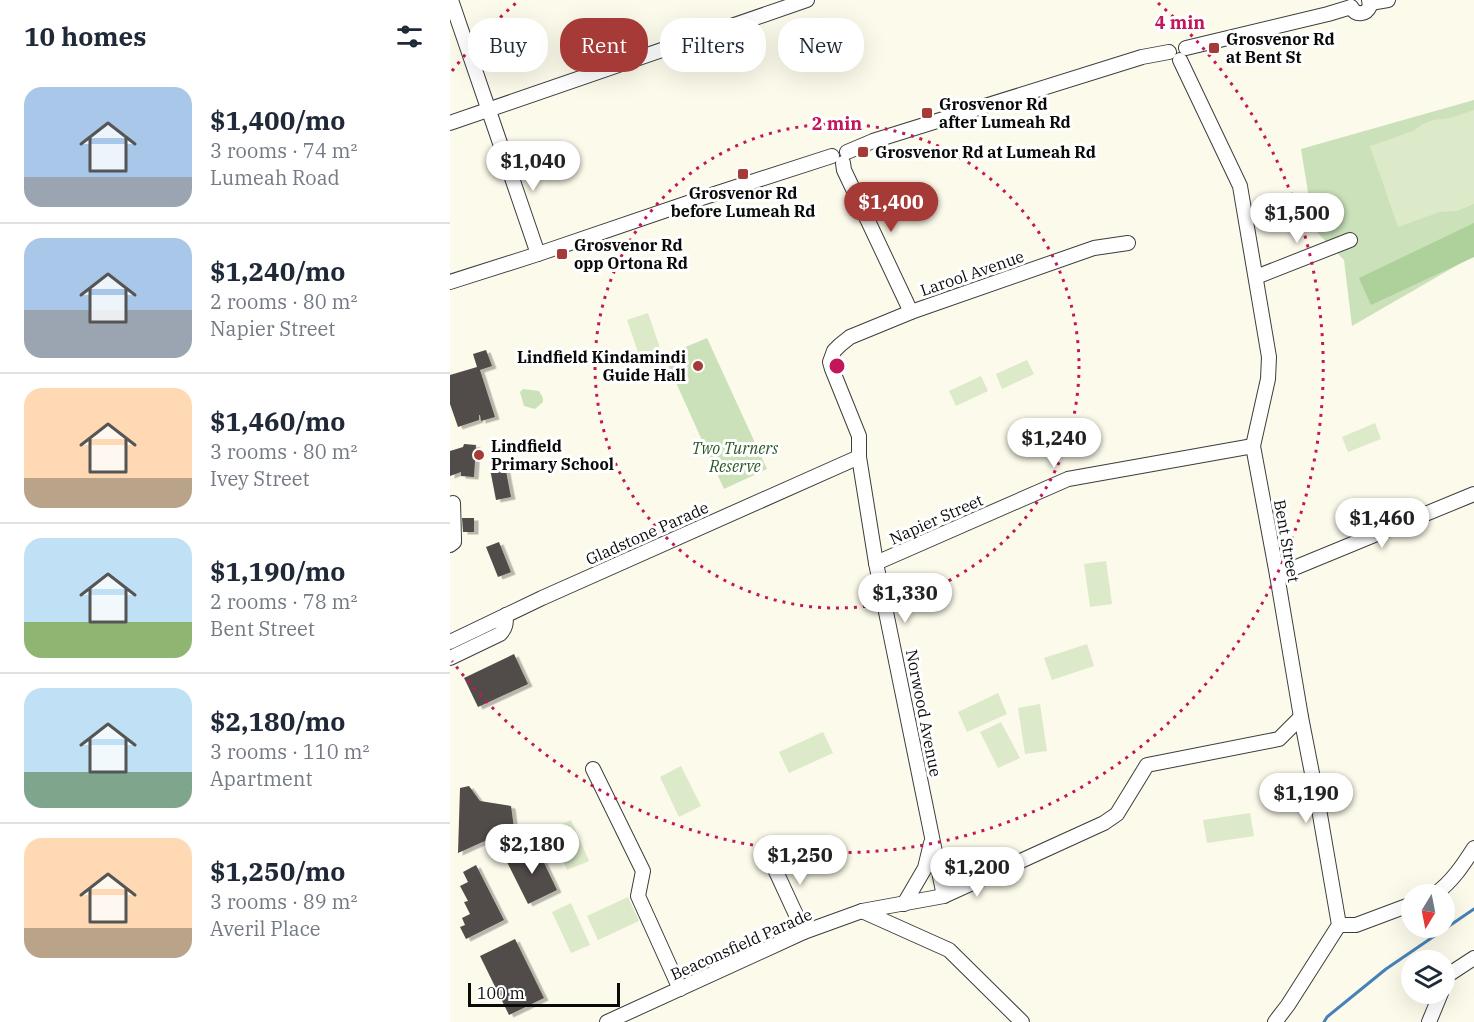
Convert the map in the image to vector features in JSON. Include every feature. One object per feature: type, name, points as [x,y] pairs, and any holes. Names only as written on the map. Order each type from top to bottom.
[{"type":"street","points":[[451,0],[538,254]]},
{"type":"street","points":[[450,123],[807,0]]},
{"type":"street","points":[[450,282],[691,202],[841,157],[873,141],[1142,57],[1178,53],[1328,15],[1352,3],[1355,12],[1361,14],[1367,11],[1369,2],[1388,0]]},
{"type":"street","name":"Bent Street","points":[[1178,53],[1240,186],[1269,357],[1267,387],[1253,446],[1300,717],[1340,925]]},
{"type":"street","points":[[841,157],[844,170],[911,312]]},
{"type":"street","points":[[1256,277],[1350,240]]},
{"type":"street","name":"Larool Avenue","points":[[834,351],[850,337],[911,312],[1094,248],[1128,243]]},
{"type":"street","name":"Norwood Avenue","points":[[834,351],[830,362],[832,369],[859,436],[876,563],[944,896]]},
{"type":"street","name":"Napier Street","points":[[876,563],[1068,479],[1253,446]]},
{"type":"street","name":"Gladstone Parade","points":[[450,642],[860,457]]},
{"type":"street","points":[[1277,575],[1474,494]]},
{"type":"street","points":[[450,545],[454,542],[453,503]]},
{"type":"street","points":[[450,658],[500,634],[506,626],[506,615]]},
{"type":"street","name":"Beaconsfield Parade","points":[[608,1022],[804,932],[862,911],[944,896],[1104,823],[1117,814],[1147,765],[1279,739],[1300,717]]},
{"type":"street","points":[[594,769],[643,871],[638,896],[680,989]]},
{"type":"street","name":"Norwood Avenue","points":[[904,904],[925,868],[932,838]]},
{"type":"street","points":[[1447,884],[1474,848]]},
{"type":"street","points":[[768,852],[804,932]]},
{"type":"street","points":[[1275,1022],[1340,925],[1356,925],[1401,908]]},
{"type":"street","points":[[862,911],[949,950],[1022,1022]]},
{"type":"street","points":[[1455,970],[1474,958]]},
{"type":"street","points":[[1429,1022],[1436,1004]]},
{"type":"green space","points":[[1474,100],[1474,257],[1352,326],[1344,260],[1314,229],[1301,149]]},
{"type":"green space","points":[[1474,110],[1474,204],[1457,211],[1440,212],[1398,227],[1370,146],[1413,131],[1433,120],[1450,118]]},
{"type":"green space","points":[[1474,223],[1474,257],[1371,305],[1359,278]]},
{"type":"green space","points":[[648,313],[661,351],[640,358],[627,320]]},
{"type":"green space","name":"Two Turners Reserve","points":[[707,338],[767,469],[724,489],[664,356]]},
{"type":"green space","points":[[1027,360],[1034,374],[1002,389],[996,374]]},
{"type":"green space","points":[[981,376],[988,391],[956,406],[949,391]]},
{"type":"green space","points":[[523,389],[539,391],[543,402],[535,409],[524,406],[520,392]]},
{"type":"green space","points":[[1375,423],[1381,439],[1348,452],[1342,437]]},
{"type":"green space","points":[[1106,561],[1112,604],[1090,607],[1084,564]]},
{"type":"green space","points":[[1087,644],[1094,666],[1052,680],[1044,658]]},
{"type":"green space","points":[[998,693],[1007,714],[967,732],[958,712]]},
{"type":"green space","points":[[1040,704],[1047,751],[1025,754],[1018,708]]},
{"type":"green space","points":[[1001,722],[1020,758],[998,768],[980,732]]},
{"type":"green space","points":[[823,732],[833,753],[789,773],[779,752]]},
{"type":"green space","points":[[681,766],[701,806],[679,817],[660,777]]},
{"type":"green space","points":[[1250,813],[1254,836],[1207,843],[1203,820]]},
{"type":"green space","points":[[571,820],[589,861],[567,870],[550,829]]},
{"type":"green space","points":[[628,897],[639,921],[598,940],[587,916]]},
{"type":"green space","points":[[571,903],[590,945],[571,953],[552,912]]},
{"type":"building","points":[[486,350],[492,366],[480,370],[495,417],[481,421],[479,415],[479,420],[458,427],[450,404],[450,375],[477,367],[473,354]]},
{"type":"building","points":[[464,444],[476,445],[474,477],[461,476],[461,472],[450,476],[450,451],[463,447]]},
{"type":"building","points":[[505,466],[511,497],[496,500],[490,469]]},
{"type":"building","points":[[462,518],[474,518],[474,532],[463,532]]},
{"type":"building","points":[[499,542],[511,572],[498,577],[486,547]]},
{"type":"building","points":[[514,654],[528,684],[478,707],[464,678]]},
{"type":"building","points":[[469,786],[480,801],[511,806],[514,828],[458,853],[460,788]]},
{"type":"building","points":[[536,846],[557,890],[528,904],[506,860]]},
{"type":"building","points":[[476,865],[504,920],[466,939],[460,927],[465,925],[462,918],[470,914],[464,902],[468,901],[460,886],[468,882],[463,872]]},
{"type":"building","points":[[515,939],[544,998],[509,1015],[480,956]]},
{"type":"waterway","points":[[1324,1022],[1327,1017],[1386,969],[1474,909]]},
{"type":"place","name":"Grosvenor Rd at Bent St","points":[[1214,48]]},
{"type":"place","name":"Grosvenor Rd after Lumeah Rd","points":[[927,113]]},
{"type":"place","name":"Grosvenor Rd at Lumeah Rd","points":[[863,152]]},
{"type":"place","name":"Grosvenor Rd before Lumeah Rd","points":[[743,174]]},
{"type":"place","name":"Grosvenor Rd opp Ortona Rd","points":[[562,254]]},
{"type":"place","name":"Lindfield Kindamindi Guide Hall","points":[[698,366]]},
{"type":"place","name":"Lindfield Primary School","points":[[479,455]]}]
